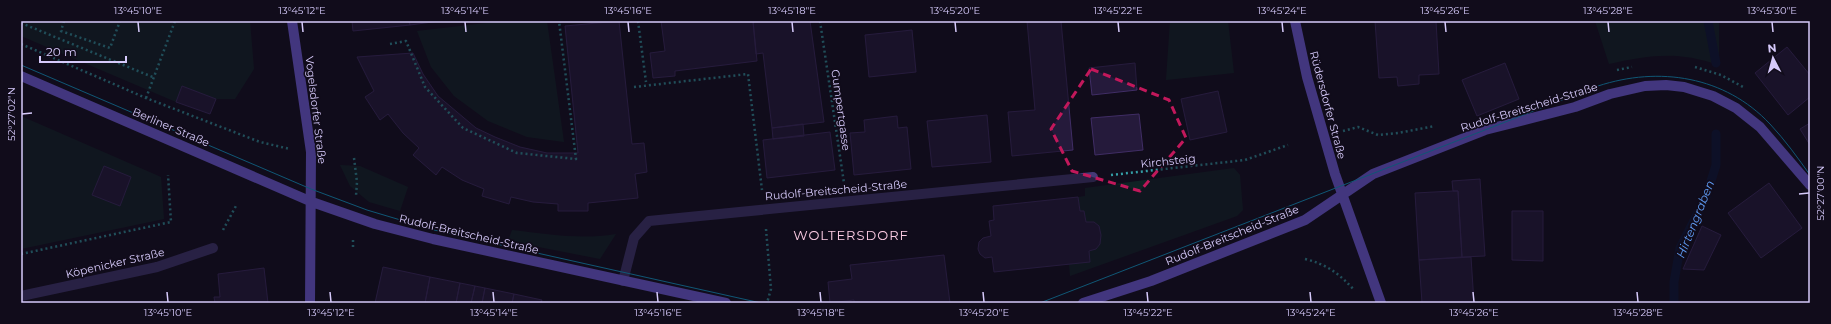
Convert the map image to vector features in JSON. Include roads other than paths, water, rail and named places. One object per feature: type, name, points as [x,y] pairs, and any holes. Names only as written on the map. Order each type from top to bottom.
[{"type":"street","name":"Vogelsdorfer Straße","points":[[292,21],[310,144],[312,202],[310,303]]},
{"type":"street","name":"Rüdersdorfer Straße","points":[[1295,21],[1307,78],[1341,194],[1374,280],[1381,303]]},
{"type":"street","name":"Berliner Straße","points":[[21,76],[312,202]]},
{"type":"street","name":"Rudolf-Breitscheid-Straße","points":[[1083,303],[1151,281],[1305,220],[1341,194],[1373,174],[1485,130],[1575,107],[1622,91],[1656,85],[1676,86],[1700,92],[1724,101],[1745,113],[1760,127],[1810,185]]},
{"type":"street","name":"Rudolf-Breitscheid-Straße","points":[[623,281],[634,238],[649,221],[1093,177]]},
{"type":"street","name":"Rudolf-Breitscheid-Straße","points":[[312,202],[375,224],[433,239],[726,303]]},
{"type":"street","name":"Köpenicker Straße","points":[[21,296],[157,267],[213,248]]},
{"type":"waterway","name":"Hirtengraben","points":[[1708,21],[1716,63]]},
{"type":"waterway","name":"Hirtengraben","points":[[1674,303],[1674,282],[1680,248],[1706,197],[1716,165],[1716,134]]},
{"type":"tram line","points":[[21,65],[311,189],[367,210],[434,230],[761,303]]},
{"type":"tram line","points":[[1040,303],[1598,86],[1621,80],[1644,77],[1667,77],[1690,80],[1712,86],[1733,95],[1752,108],[1770,124],[1810,175]]},
{"type":"district","name":"WOLTERSDORF","points":[[851,235]]}]
